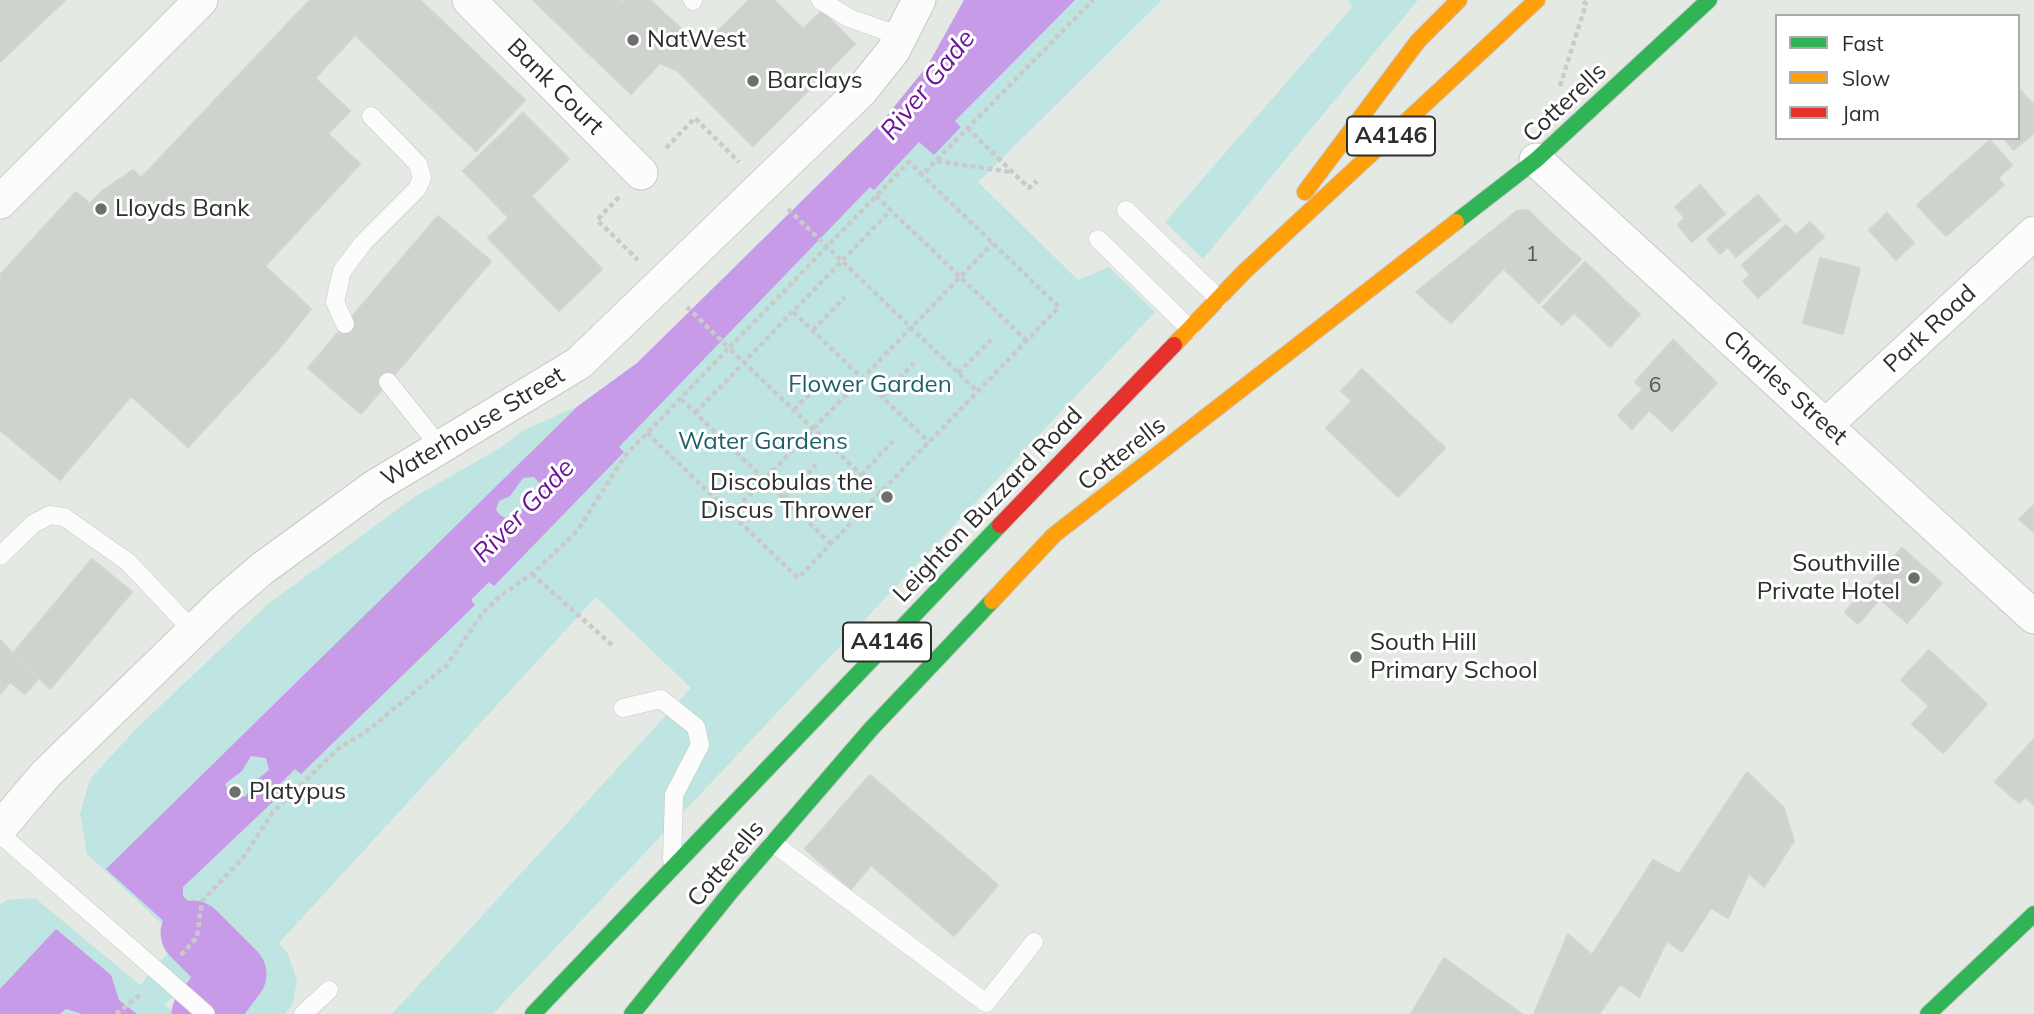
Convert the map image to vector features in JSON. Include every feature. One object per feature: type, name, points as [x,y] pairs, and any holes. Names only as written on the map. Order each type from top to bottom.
[{"type":"main road","name":"Leighton Buzzard Road","points":[[1244,272],[1418,41],[1459,0]]},
{"type":"main road","name":"Leighton Buzzard Road","points":[[533,1014],[1244,272],[1537,0]]},
{"type":"main road","name":"Cotterells","points":[[632,1014],[871,729],[1055,536],[1536,160],[1709,0]]},
{"type":"main road","points":[[1928,1014],[2034,914]]},
{"type":"street","name":"Bank Court","points":[[470,0],[641,173]]},
{"type":"street","name":"Waterhouse Street","points":[[0,828],[46,774],[263,568],[374,487],[579,363],[861,91],[893,51],[919,0]]},
{"type":"street","points":[[0,202],[184,6]]},
{"type":"street","name":"Charles Street","points":[[1536,160],[2034,617]]},
{"type":"street","name":"Park Road","points":[[1826,425],[2034,233]]},
{"type":"lane","points":[[820,0],[849,18],[900,37]]},
{"type":"lane","points":[[345,324],[335,302],[342,271],[363,243],[417,189],[422,178],[418,164],[371,117]]},
{"type":"lane","points":[[1126,210],[1219,299]]},
{"type":"lane","points":[[1098,239],[1190,329]]},
{"type":"lane","points":[[388,382],[440,447]]},
{"type":"lane","points":[[0,556],[33,524],[51,515],[64,517],[128,562],[194,631]]},
{"type":"lane","points":[[623,708],[661,699],[696,727],[700,745],[674,795],[671,867]]},
{"type":"lane","points":[[0,834],[206,1014]]},
{"type":"lane","points":[[773,843],[986,1003],[1034,942]]},
{"type":"lane","points":[[303,1014],[330,990]]},
{"type":"path","points":[[922,175],[1093,0]]},
{"type":"path","points":[[1557,95],[1586,4],[1582,0]]},
{"type":"path","points":[[967,128],[1029,188],[1037,181]]},
{"type":"path","points":[[936,161],[1012,172]]},
{"type":"path","points":[[177,960],[197,937],[202,901],[243,858],[273,812],[339,748],[368,731],[447,665],[482,614],[501,595],[532,574],[578,531],[625,456],[909,162],[1059,307],[798,578],[648,433]]},
{"type":"path","points":[[876,196],[1027,341]]},
{"type":"path","points":[[787,208],[978,392]]},
{"type":"path","points":[[695,413],[891,210]]},
{"type":"path","points":[[731,514],[993,243]]},
{"type":"path","points":[[813,330],[845,297]]},
{"type":"path","points":[[686,306],[880,493]]},
{"type":"path","points":[[793,312],[929,442]]},
{"type":"path","points":[[958,373],[991,340]]},
{"type":"path","points":[[881,397],[914,363]]},
{"type":"path","points":[[794,410],[826,377]]},
{"type":"path","points":[[681,399],[831,544]]},
{"type":"path","points":[[860,475],[893,441]]},
{"type":"path","points":[[784,498],[816,465]]},
{"type":"path","points":[[532,574],[612,645]]},
{"type":"path","points":[[116,1014],[128,1001]]},
{"type":"green space","name":"Water Gardens","points":[[964,0],[1162,0],[978,182],[1078,280],[1109,267],[1155,312],[493,1014],[392,1014],[691,688],[596,597],[279,943],[288,954],[297,980],[293,1003],[285,1014],[233,1014],[205,989],[216,974],[203,963],[165,1005],[175,1014],[0,1014],[0,905],[6,900],[35,898],[140,985],[179,940],[87,854],[80,814],[90,779],[135,730],[268,604],[416,496],[500,448],[522,431],[578,406],[637,363],[881,123],[928,65]]},
{"type":"green space","points":[[1348,0],[1418,0],[1203,259],[1165,222],[1353,6]]},
{"type":"water","name":"Water Gardens","points":[[964,0],[1075,0],[955,121],[961,127],[934,155],[919,142],[874,190],[870,187],[619,447],[624,452],[494,586],[489,582],[471,600],[475,605],[301,774],[295,769],[275,789],[281,794],[183,887],[183,896],[203,916],[244,976],[222,1004],[209,990],[222,974],[106,869],[578,406],[637,363],[881,123],[928,65]],"holes":[[[534,477],[540,484],[541,492],[526,503],[517,518],[501,516],[496,510],[499,501],[510,496],[523,478]],[[251,756],[266,758],[269,770],[254,782],[246,796],[237,798],[230,795],[225,784],[242,771]]]},
{"type":"water","points":[[56,929],[111,975],[119,1000],[137,1014],[82,1014],[66,1009],[60,1014],[0,1014],[0,989]]},
{"type":"building","points":[[0,0],[65,0],[0,62]]},
{"type":"building","points":[[310,0],[319,0],[355,35],[315,78],[350,111],[328,134],[360,164],[265,266],[311,309],[277,351],[102,191],[133,170],[141,178]]},
{"type":"building","points":[[319,0],[420,0],[525,100],[476,151]]},
{"type":"building","points":[[533,0],[619,0],[621,2],[580,45]]},
{"type":"building","points":[[624,0],[650,0],[701,47],[678,71],[660,63],[631,94],[580,45]]},
{"type":"building","name":"Barclays","points":[[749,0],[774,0],[803,29],[822,11],[855,44],[753,146],[678,71]]},
{"type":"building","points":[[2020,90],[2034,105],[2034,133],[2014,150],[2005,140],[2020,140]]},
{"type":"building","points":[[523,113],[569,159],[509,218],[463,171]]},
{"type":"building","points":[[1990,140],[2012,165],[1998,178],[2004,185],[1946,236],[1917,205]]},
{"type":"building","points":[[1700,185],[1725,214],[1692,242],[1678,225],[1685,218],[1675,207]]},
{"type":"building","points":[[102,191],[277,351],[188,447],[131,396],[60,480],[0,430],[0,275],[76,192],[90,204]]},
{"type":"building","points":[[1758,195],[1780,220],[1736,257],[1728,247],[1720,254],[1707,239]]},
{"type":"building","points":[[531,196],[602,269],[559,311],[488,238]]},
{"type":"building","points":[[1528,210],[1544,226],[1451,323],[1416,292],[1517,211]]},
{"type":"building","points":[[1887,213],[1914,243],[1896,260],[1869,230]]},
{"type":"building","points":[[438,216],[491,261],[361,414],[308,368]]},
{"type":"building","points":[[1810,222],[1824,237],[1758,298],[1743,281],[1750,275],[1742,265],[1786,225],[1796,235]]},
{"type":"building","points":[[1544,226],[1561,242],[1521,285],[1503,268]]},
{"type":"building","points":[[1561,242],[1581,259],[1539,303],[1521,285]]},
{"type":"building","points":[[1820,258],[1860,268],[1843,334],[1803,323]]},
{"type":"building","points":[[1585,262],[1604,280],[1562,325],[1543,307]]},
{"type":"building","points":[[1604,280],[1622,298],[1592,329],[1574,313]]},
{"type":"building","points":[[1622,298],[1640,314],[1610,347],[1592,329]]},
{"type":"building","points":[[1673,340],[1694,361],[1632,429],[1618,415],[1643,389],[1635,382]]},
{"type":"building","points":[[1694,361],[1717,383],[1672,431],[1649,410]]},
{"type":"building","points":[[1362,369],[1445,448],[1398,497],[1326,428],[1352,401],[1341,391]]},
{"type":"building","points":[[2034,505],[2034,532],[2019,519]]},
{"type":"building","points":[[1902,548],[1942,583],[1907,623],[1880,599],[1858,624],[1845,612]]},
{"type":"building","points":[[92,559],[132,592],[50,689],[14,652]]},
{"type":"building","points":[[0,640],[38,679],[25,694],[10,682],[0,694]]},
{"type":"building","points":[[1929,650],[1987,704],[1943,753],[1912,724],[1929,706],[1901,680]]},
{"type":"building","points":[[2034,739],[2034,805],[2025,797],[2019,803],[1995,782]]},
{"type":"building","points":[[1747,772],[1784,808],[1794,841],[1764,887],[1749,873],[1728,918],[1711,908],[1682,952],[1667,941],[1639,997],[1620,984],[1599,1014],[1534,1014],[1568,934],[1592,955],[1653,860],[1679,874]]},
{"type":"building","points":[[870,775],[998,885],[954,936],[871,865],[851,889],[805,849]]},
{"type":"building","points":[[1444,958],[1522,1014],[1411,1014]]},
{"type":"waterway","name":"River Gade","points":[[193,933],[234,974],[204,1014]]},
{"type":"traffic: fast","points":[[1456,222],[1536,160],[1709,0]]},
{"type":"traffic: fast","points":[[533,1014],[1000,525]]},
{"type":"traffic: fast","points":[[632,1014],[733,889],[871,729],[992,601]]},
{"type":"traffic: fast","points":[[1928,1014],[2034,914]]},
{"type":"traffic: slow","points":[[1305,192],[1418,41],[1459,0]]},
{"type":"traffic: slow","points":[[1174,345],[1244,272],[1537,0]]},
{"type":"traffic: slow","points":[[992,601],[1054,535],[1456,222]]},
{"type":"traffic: jam","points":[[1000,525],[1174,345]]},
{"type":"place","name":"NatWest","points":[[633,40]]},
{"type":"place","name":"Barclays","points":[[753,81]]},
{"type":"place","name":"Lloyds Bank","points":[[101,209]]},
{"type":"place","name":"Discobulas the Discus Thrower","points":[[887,497]]},
{"type":"place","name":"Southville Private Hotel","points":[[1914,578]]},
{"type":"place","name":"South Hill Primary School","points":[[1356,657]]},
{"type":"place","name":"Platypus","points":[[235,792]]},
{"type":"park label","name":"Flower Garden","points":[[870,385]]}]
